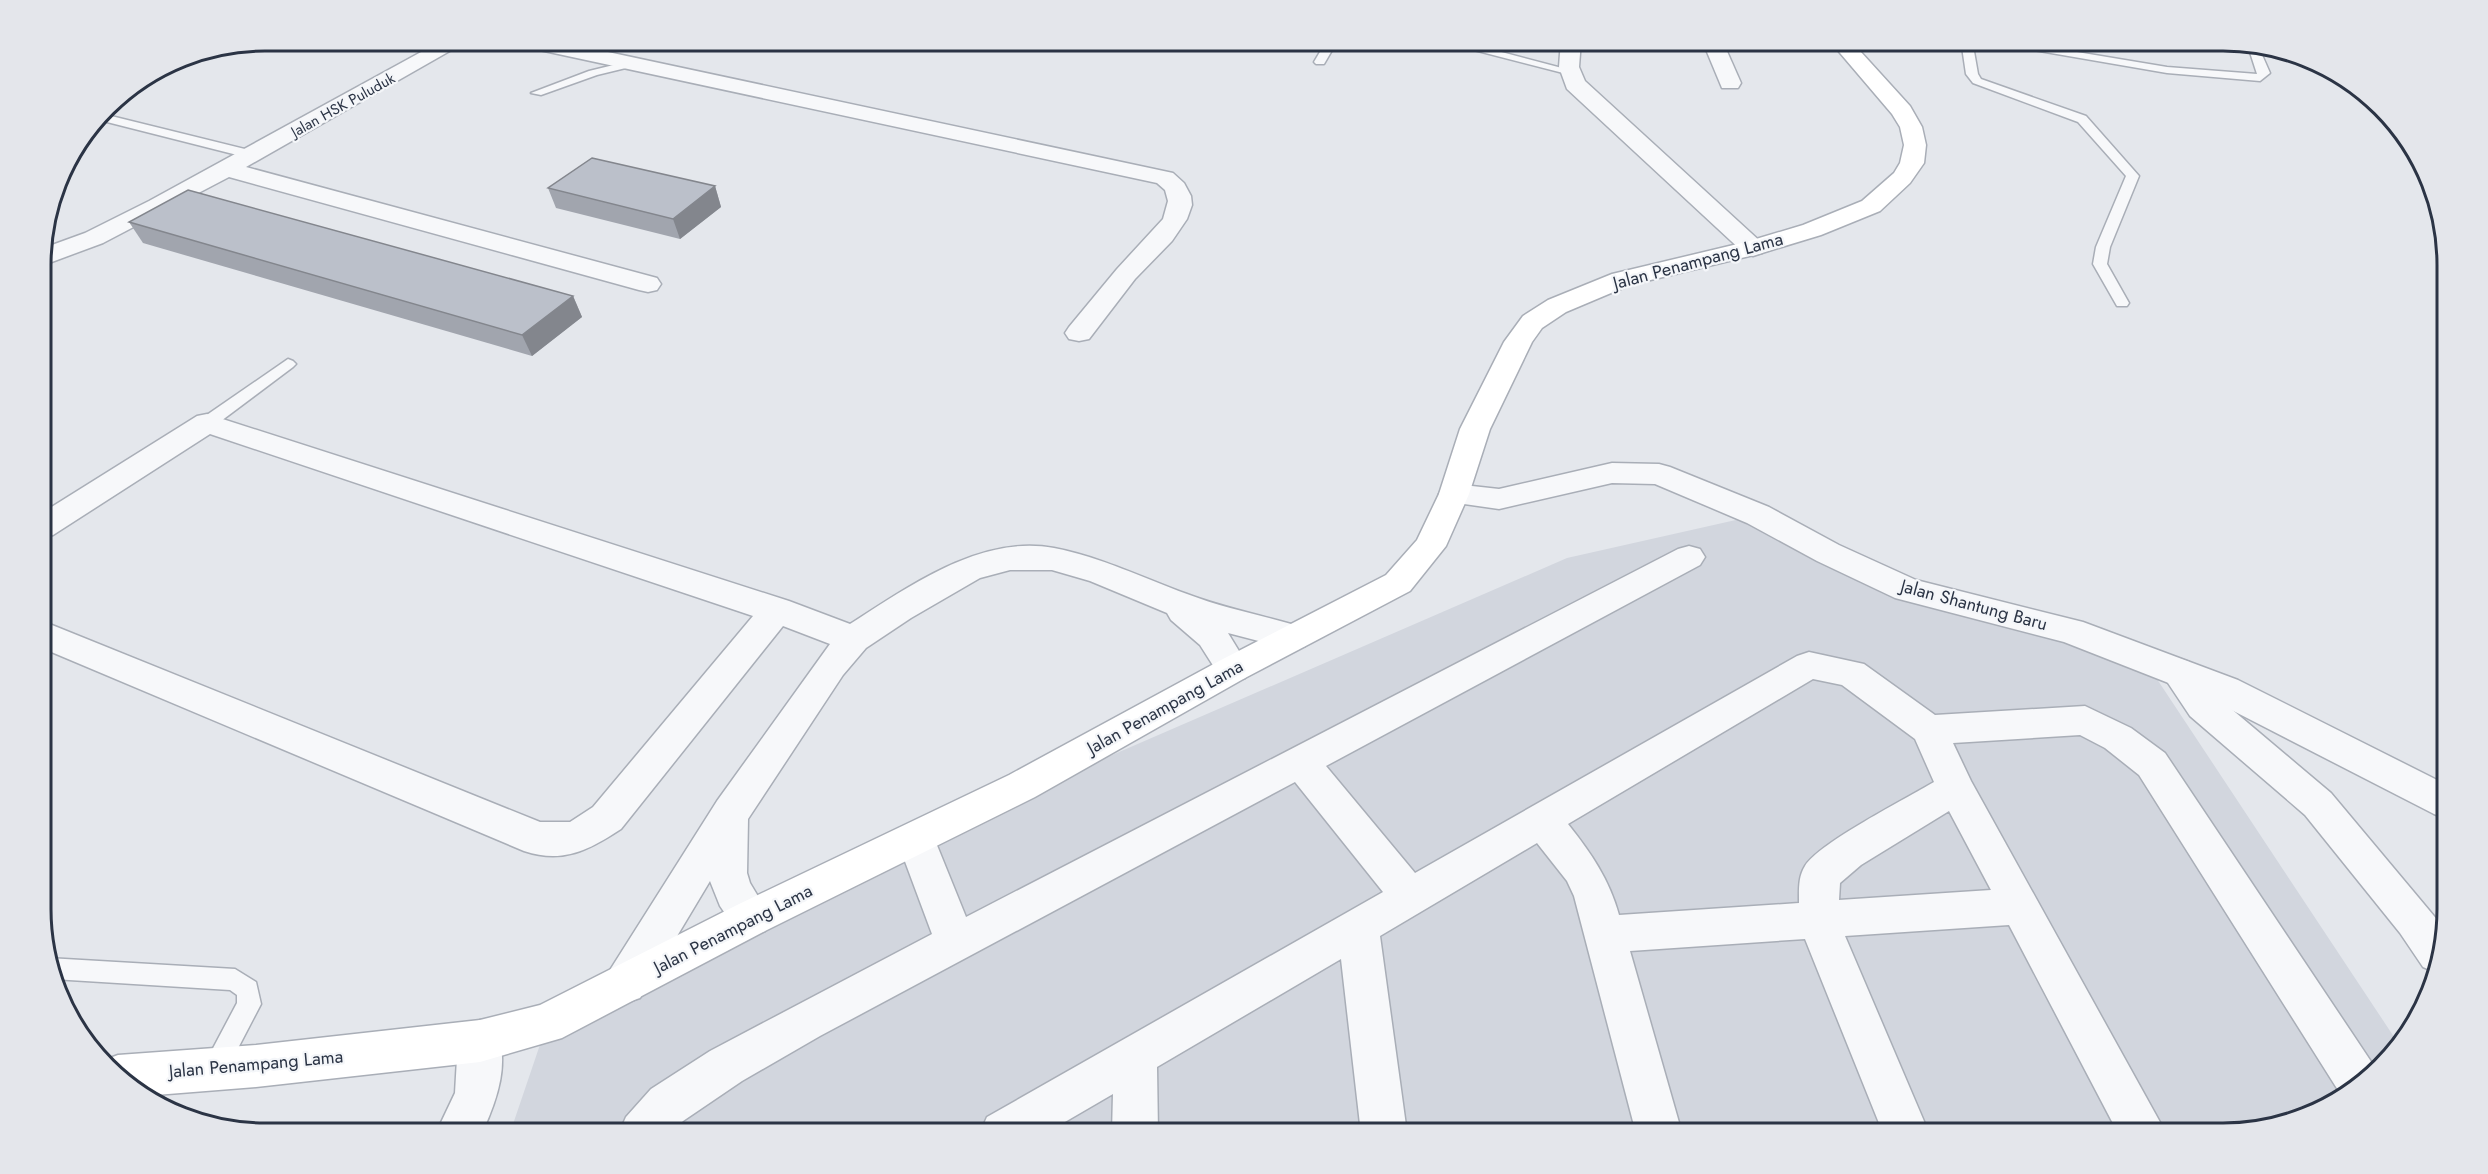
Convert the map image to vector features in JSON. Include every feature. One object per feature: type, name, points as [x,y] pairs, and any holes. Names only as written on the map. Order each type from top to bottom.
[{"type":"main road","name":"Jalan Penampang Lama","points":[[130,1075],[214,1070],[480,1041],[547,1024],[752,918],[916,840],[1032,781],[1233,669],[1398,583],[1430,546],[1454,494],[1475,429],[1518,342],[1532,322],[1557,306],[1621,279],[1753,248],[1812,230],[1871,206],[1902,178],[1912,163],[1915,145],[1911,127],[1902,111],[1849,51]]},
{"type":"street","name":"Jalan HSK Puluduk","points":[[51,254],[94,238],[227,169],[439,51]]},
{"type":"street","points":[[571,51],[1165,178],[1173,183],[1178,192],[1180,208],[1171,225],[1127,273],[1079,333]]},
{"type":"street","points":[[1571,51],[1571,72],[1575,84],[1753,248]]},
{"type":"street","points":[[1717,51],[1730,83]]},
{"type":"street","points":[[227,169],[648,284]]},
{"type":"street","points":[[51,521],[207,423],[415,494],[777,610],[854,639]]},
{"type":"street","name":"Jalan Shantung Baru","points":[[1454,494],[1499,499],[1612,473],[1659,474],[1758,514],[1828,553],[1907,590],[2070,631],[2225,690],[2437,798]]},
{"type":"street","points":[[651,1123],[667,1105],[726,1066],[955,942],[1689,557]]},
{"type":"street","points":[[625,984],[731,812],[831,666],[854,639],[914,599],[970,569],[1010,559],[1052,560],[1100,572],[1175,603],[1262,631],[1293,637]]},
{"type":"street","points":[[1175,603],[1212,636],[1233,669]]},
{"type":"street","points":[[51,638],[538,839],[576,838],[607,818],[777,610]]},
{"type":"street","points":[[1020,1123],[1809,665],[1852,673],[1929,730],[1956,788],[2138,1123]]},
{"type":"street","points":[[2177,671],[2203,706],[2318,804],[2414,920],[2433,947]]},
{"type":"street","points":[[1929,730],[2085,720],[2118,738],[2152,764],[2355,1077]]},
{"type":"street","points":[[1300,761],[1411,897]]},
{"type":"street","points":[[1902,1123],[1818,919],[1820,876],[1846,853],[1956,788]]},
{"type":"street","points":[[731,812],[725,865],[733,893],[752,918]]},
{"type":"street","points":[[1542,821],[1581,869],[1594,896],[1656,1123]]},
{"type":"street","points":[[916,840],[955,942]]},
{"type":"street","points":[[1605,934],[2020,906]]},
{"type":"street","points":[[1358,927],[1383,1123]]},
{"type":"street","points":[[464,1123],[477,1095],[480,1041]]},
{"type":"street","points":[[1135,1057],[1135,1123]]},
{"type":"lane","points":[[1320,62],[1326,51]]},
{"type":"lane","points":[[1485,51],[1571,72]]},
{"type":"lane","points":[[1968,51],[1972,74],[1977,81],[2082,119],[2133,176],[2103,247],[2100,264],[2121,303]]},
{"type":"lane","points":[[2049,51],[2167,70],[2260,78],[2264,73],[2256,54]]},
{"type":"lane","points":[[537,93],[593,73],[630,64]]},
{"type":"lane","points":[[109,119],[253,155]]},
{"type":"lane","points":[[207,423],[288,364]]},
{"type":"lane","points":[[59,969],[235,980],[248,990],[249,1004],[214,1070]]},
{"type":"shaded area","points":[[1758,515],[1907,590],[2145,661],[2394,1037],[2364,1070],[2330,1094],[2292,1112],[2237,1123],[513,1123],[547,1024],[916,840],[1567,558]]},
{"type":"building","points":[[592,158],[715,186],[673,219],[548,188]]},
{"type":"building","points":[[188,190],[573,296],[522,335],[129,222]]}]
